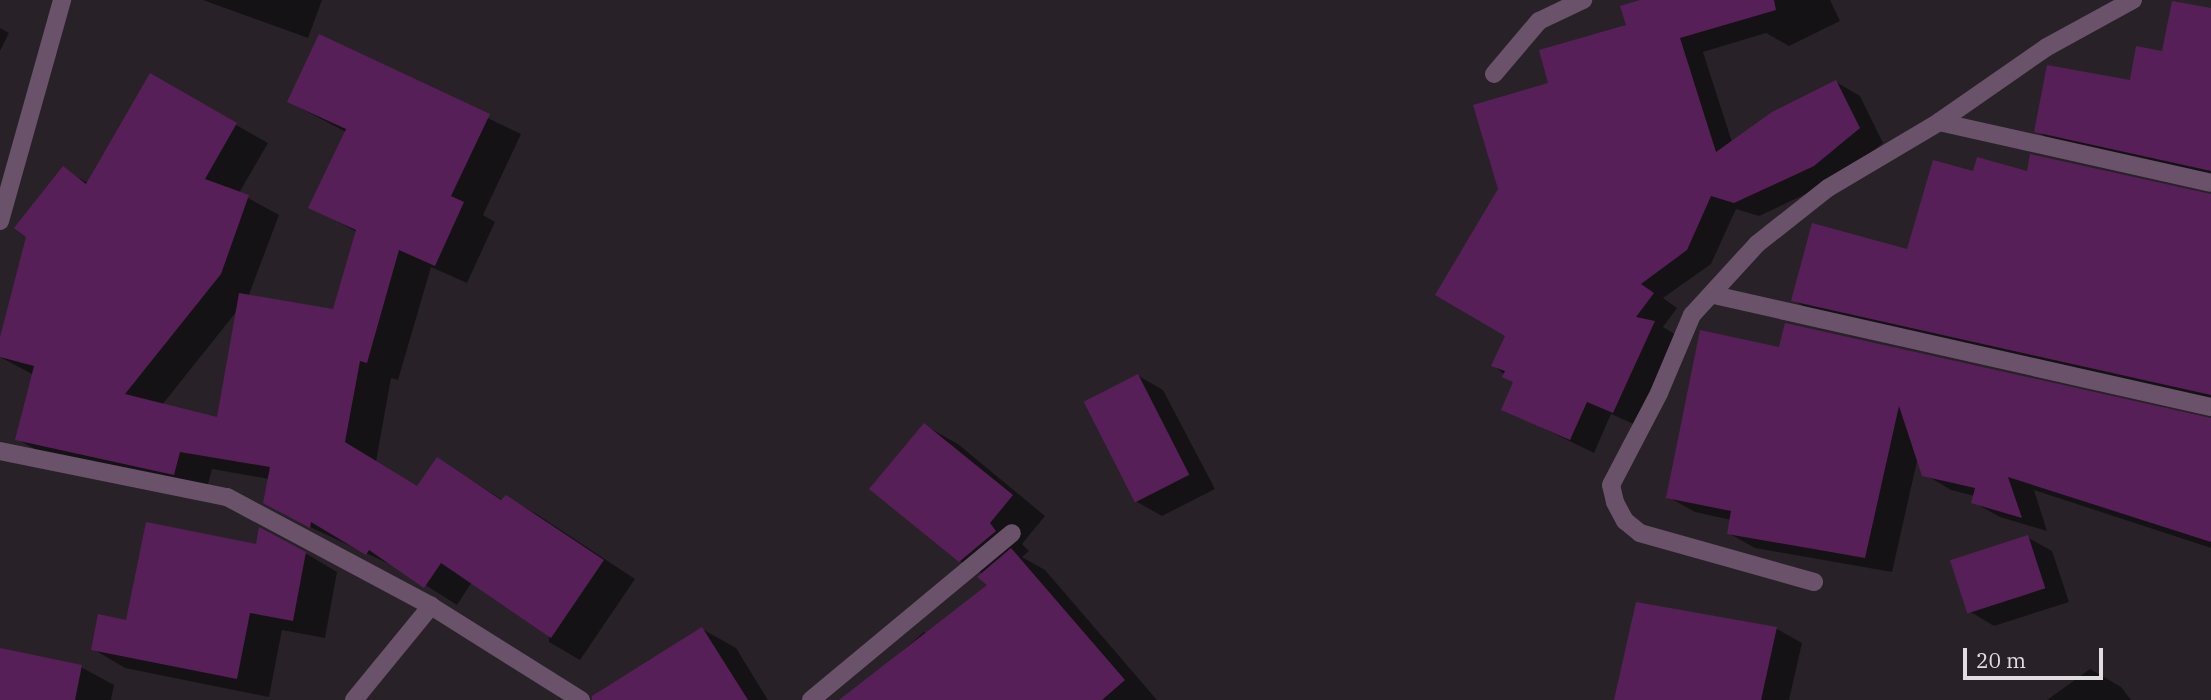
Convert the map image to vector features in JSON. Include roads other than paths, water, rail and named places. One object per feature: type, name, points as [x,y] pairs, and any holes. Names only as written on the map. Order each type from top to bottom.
[{"type":"street","points":[[0,221],[62,0]]},
{"type":"street","points":[[1494,74],[1539,21],[1583,0]]},
{"type":"street","points":[[1814,582],[1640,533],[1625,521],[1615,502],[1611,485],[1659,393],[1692,315],[1714,295],[1757,244],[1828,188],[1939,122],[2047,47],[2133,0]]},
{"type":"street","points":[[1939,122],[2211,183]]},
{"type":"street","points":[[1714,295],[2211,407]]},
{"type":"street","points":[[0,451],[227,497],[431,606],[581,700]]},
{"type":"street","points":[[811,700],[1012,533]]},
{"type":"street","points":[[354,700],[431,606]]}]
